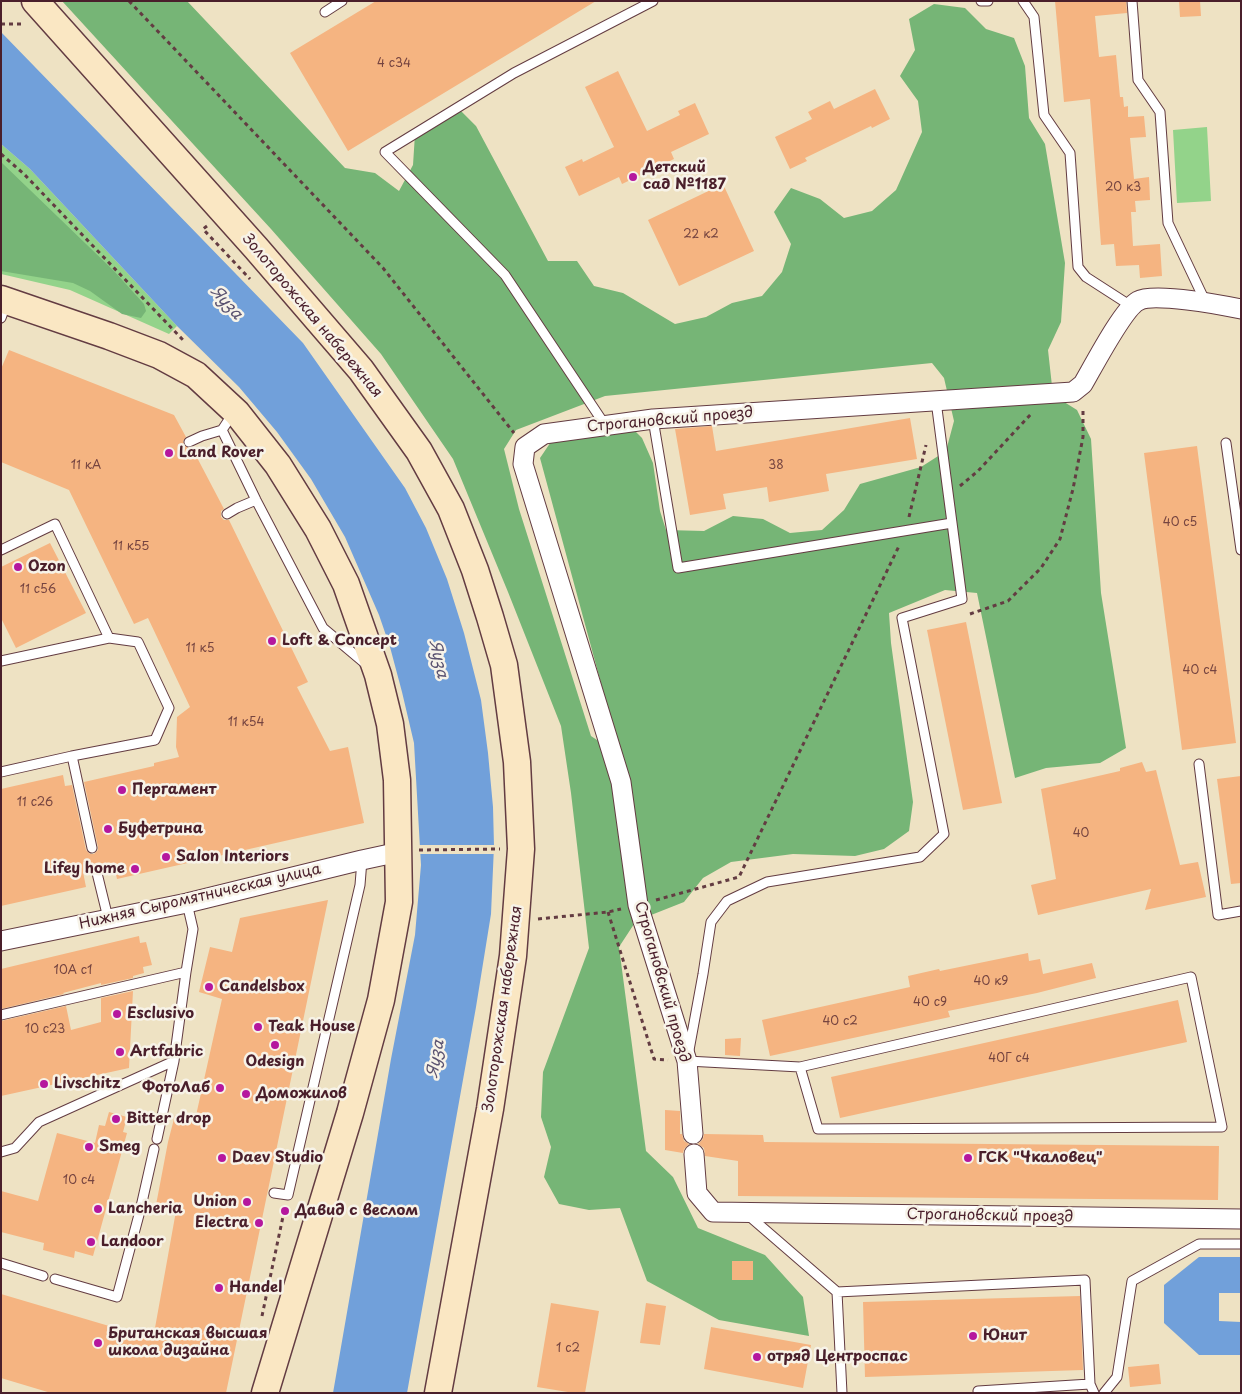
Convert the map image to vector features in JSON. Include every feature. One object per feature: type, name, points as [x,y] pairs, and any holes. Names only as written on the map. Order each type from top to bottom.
[{"type":"main road","name":"Золоторожская набережная","points":[[35,1],[250,241],[361,370],[419,451],[451,509],[475,570],[504,664],[517,762],[521,849],[513,956],[491,1099],[438,1393]]},
{"type":"main road","points":[[3,306],[109,336],[159,355],[196,375],[230,422],[278,465],[318,528],[346,584],[378,675],[390,724],[397,780],[411,851],[399,902],[381,1000],[350,1113],[265,1393]]},
{"type":"street","points":[[1083,384],[1125,312],[1144,298],[1206,303],[1241,309]]},
{"type":"street","name":"Строгановский проезд","points":[[693,1134],[687,1061],[638,905],[621,782],[523,464],[525,447],[544,434],[653,419],[1073,392],[1083,384]]},
{"type":"street","name":"Нижняя Сыромятническая улица","points":[[1,941],[187,903],[362,860],[411,851]]},
{"type":"street","name":"Строгановский проезд","points":[[694,1154],[697,1193],[713,1212],[1241,1219]]},
{"type":"lane","points":[[333,1],[324,12],[342,1]]},
{"type":"lane","points":[[605,425],[505,275],[385,152],[514,73],[653,1]]},
{"type":"lane","points":[[981,1],[988,1]]},
{"type":"lane","points":[[1023,1],[1034,17],[1044,115],[1070,153],[1078,267],[1086,277],[1131,306]]},
{"type":"lane","points":[[1132,1],[1138,80],[1160,112],[1168,223],[1206,303]]},
{"type":"lane","points":[[800,1067],[818,1129],[1222,1128],[1191,977],[800,1067],[687,1061],[711,922],[726,901],[768,882],[920,857],[944,834],[902,618],[962,598],[936,401]]},
{"type":"lane","points":[[653,419],[678,568],[952,523]]},
{"type":"lane","points":[[189,442],[230,422],[256,500],[323,628],[378,675]]},
{"type":"lane","points":[[1226,443],[1241,550]]},
{"type":"lane","points":[[227,514],[256,500]]},
{"type":"lane","points":[[1,550],[55,524],[108,638]]},
{"type":"lane","points":[[1,662],[108,638],[138,642],[169,708],[155,740],[1,772]]},
{"type":"lane","points":[[72,756],[92,848]]},
{"type":"lane","points":[[1199,764],[1218,915],[1241,911]]},
{"type":"lane","points":[[274,1193],[288,1195],[360,885],[362,860]]},
{"type":"lane","points":[[96,869],[108,918]]},
{"type":"lane","points":[[156,1139],[174,1061],[193,929],[187,903]]},
{"type":"lane","points":[[1,1015],[186,972]]},
{"type":"lane","points":[[1,1152],[15,1148],[39,1122],[174,1061]]},
{"type":"lane","points":[[55,1279],[117,1297],[140,1212],[154,1149]]},
{"type":"lane","points":[[745,1213],[837,1292],[1085,1280],[1092,1389],[978,1391],[979,1393]]},
{"type":"lane","points":[[1104,1393],[1117,1377],[1132,1281],[1199,1244],[1241,1244]]},
{"type":"lane","points":[[1,1263],[43,1276]]},
{"type":"lane","points":[[837,1292],[842,1393]]},
{"type":"path","points":[[129,1],[383,268],[525,447]]},
{"type":"path","points":[[1,24],[22,24]]},
{"type":"path","points":[[203,229],[254,283]]},
{"type":"path","points":[[970,614],[1008,601],[1041,568],[1060,539],[1084,437],[1083,384]]},
{"type":"path","points":[[948,496],[978,471],[1024,423],[1048,394]]},
{"type":"path","points":[[638,905],[739,877],[906,530],[928,438]]},
{"type":"path","points":[[411,851],[498,850]]},
{"type":"path","points":[[538,920],[608,912],[654,1059],[687,1061]]},
{"type":"path","points":[[262,1317],[288,1195]]},
{"type":"green space","points":[[62,1],[187,1],[345,168],[375,173],[399,191],[413,165],[415,134],[461,111],[476,126],[548,261],[577,261],[594,286],[623,293],[675,324],[706,317],[732,303],[762,296],[782,272],[791,244],[774,212],[791,188],[820,199],[844,218],[872,211],[896,190],[922,132],[918,101],[900,76],[915,50],[909,19],[934,4],[965,8],[986,29],[1014,38],[1025,66],[1029,118],[1045,144],[1065,263],[1061,322],[1048,350],[1053,395],[1077,410],[1091,439],[1101,593],[1126,748],[1100,763],[1046,768],[1015,778],[977,593],[945,590],[889,613],[891,643],[913,802],[909,831],[884,849],[855,856],[793,854],[731,862],[703,878],[684,902],[636,921],[619,947],[646,1151],[673,1177],[698,1228],[765,1255],[803,1297],[809,1336],[719,1320],[647,1281],[620,1208],[589,1210],[559,1204],[544,1177],[551,1147],[541,1117],[543,1072],[589,948],[571,793],[561,726],[453,459],[381,354],[271,229]],"holes":[[[932,363],[944,378],[954,421],[946,451],[921,467],[860,484],[844,510],[822,530],[790,533],[763,519],[733,516],[704,531],[666,530],[660,511],[653,463],[642,438],[622,418],[565,421],[540,458],[615,735],[600,742],[591,736],[519,509],[504,449],[516,430],[605,396]]]},
{"type":"green space","points":[[1207,127],[1211,201],[1177,203],[1173,130]]},
{"type":"green space","points":[[1,144],[30,169],[177,326],[169,334],[70,290],[1,274]]},
{"type":"green space","points":[[1,162],[114,271],[144,304],[146,311],[141,318],[122,314],[90,291],[73,283],[1,271]]},
{"type":"water","name":"Яуза","points":[[1,32],[303,343],[405,488],[426,528],[447,579],[464,633],[481,700],[488,753],[493,807],[494,846],[491,914],[407,1393],[333,1393],[391,1059],[415,935],[421,865],[414,743],[390,647],[379,615],[345,537],[311,479],[277,432],[239,387],[177,326],[30,169],[1,144]]},
{"type":"water","points":[[1199,1257],[1241,1257],[1241,1293],[1219,1293],[1219,1321],[1241,1322],[1241,1355],[1199,1355],[1164,1323],[1164,1285]]},
{"type":"pier","points":[[417,845],[496,845],[496,854],[418,854]]},
{"type":"building","points":[[376,1],[596,1],[348,151],[290,53]]},
{"type":"building","points":[[1055,1],[1126,1],[1127,13],[1095,16],[1099,57],[1116,55],[1120,97],[1123,97],[1124,107],[1128,106],[1128,117],[1144,116],[1146,137],[1130,138],[1134,179],[1149,177],[1150,200],[1135,201],[1136,212],[1131,212],[1133,246],[1160,244],[1162,276],[1140,278],[1139,265],[1116,266],[1114,244],[1101,245],[1090,99],[1064,102]]},
{"type":"building","points":[[1179,1],[1200,1],[1201,16],[1180,17]]},
{"type":"building","points":[[618,71],[647,131],[680,115],[678,111],[695,103],[709,134],[671,152],[674,159],[622,184],[619,177],[579,196],[565,167],[582,159],[583,162],[614,147],[585,87]]},
{"type":"building","points":[[875,89],[890,119],[872,128],[871,126],[805,158],[807,161],[790,169],[775,137],[812,119],[808,112],[830,101],[834,109]]},
{"type":"building","points":[[723,184],[754,251],[679,286],[648,220]]},
{"type":"building","points":[[9,350],[174,415],[186,437],[183,441],[184,445],[192,448],[224,509],[221,511],[221,517],[224,520],[229,520],[308,682],[297,687],[330,751],[348,747],[364,823],[117,879],[114,865],[102,868],[100,864],[95,863],[91,865],[90,870],[83,872],[86,887],[1,906],[1,789],[63,775],[65,786],[72,785],[86,850],[90,854],[94,854],[98,847],[84,782],[154,766],[154,763],[179,757],[176,747],[177,717],[190,707],[148,618],[134,624],[69,490],[1,462],[1,369]]},
{"type":"building","points":[[910,418],[917,459],[826,474],[829,491],[769,502],[767,487],[723,494],[726,509],[690,515],[675,429],[712,426],[716,451]]},
{"type":"building","points":[[1197,446],[1236,743],[1182,750],[1144,453]]},
{"type":"building","points":[[50,543],[86,613],[16,648],[1,618],[1,567]]},
{"type":"building","points":[[966,622],[1002,803],[963,810],[927,630]]},
{"type":"building","points":[[1142,762],[1146,772],[1156,770],[1180,865],[1198,862],[1206,897],[1145,910],[1151,889],[1038,915],[1031,885],[1056,879],[1041,789],[1120,771],[1120,768]]},
{"type":"building","points":[[1241,776],[1241,883],[1231,884],[1217,779]]},
{"type":"building","points":[[328,900],[226,1393],[51,1393],[1,1378],[1,1294],[153,1339],[176,1211],[156,1205],[168,1142],[175,1115],[195,1120],[222,999],[199,992],[210,947],[232,952],[240,918]]},
{"type":"building","points":[[139,936],[140,943],[146,942],[152,965],[143,967],[144,973],[133,976],[133,978],[101,985],[101,983],[1,1009],[1,969]]},
{"type":"building","points":[[1028,953],[1029,961],[1040,959],[1043,974],[1092,963],[1096,978],[1037,993],[948,1011],[950,1017],[770,1056],[762,1020],[910,987],[908,976]]},
{"type":"building","points":[[133,991],[129,1068],[1,1096],[1,1021],[66,1006],[71,1030],[101,1022],[101,998]]},
{"type":"building","points":[[1178,1000],[1187,1042],[840,1118],[831,1077]]},
{"type":"building","points":[[741,1038],[740,1056],[725,1055],[725,1039]]},
{"type":"building","points":[[665,1110],[680,1111],[680,1134],[682,1134],[684,1141],[689,1144],[683,1153],[665,1150]]},
{"type":"building","points":[[109,1112],[127,1117],[123,1132],[127,1133],[93,1256],[75,1251],[74,1258],[43,1250],[44,1243],[1,1232],[1,1191],[38,1201],[57,1133],[95,1143],[99,1125],[105,1126]]},
{"type":"building","name":"ГСК \"Чкаловец\"","points":[[704,1134],[763,1135],[764,1142],[1219,1146],[1218,1200],[738,1196],[738,1161],[705,1156],[704,1148],[698,1144],[703,1139]]},
{"type":"building","points":[[732,1261],[753,1261],[753,1280],[732,1280]]},
{"type":"building","name":"Юнит","points":[[1080,1296],[1083,1370],[865,1377],[863,1302]]},
{"type":"building","points":[[551,1303],[599,1311],[585,1393],[537,1387]]},
{"type":"building","points":[[646,1303],[666,1306],[660,1345],[640,1343]]},
{"type":"building","name":"отряд Центроспас","points":[[711,1327],[811,1345],[803,1388],[704,1369]]},
{"type":"building","points":[[1159,1364],[1161,1384],[1130,1387],[1128,1367]]},
{"type":"place","name":"Детский сад №1187","points":[[633,177]]},
{"type":"place","name":"Land Rover","points":[[169,453]]},
{"type":"place","name":"Ozon","points":[[18,567]]},
{"type":"place","name":"Loft & Concept","points":[[272,641]]},
{"type":"place","name":"Пергамент","points":[[122,790]]},
{"type":"place","name":"Буфетрина","points":[[108,829]]},
{"type":"place","name":"Salon Interiors","points":[[166,857]]},
{"type":"place","name":"Lifey home","points":[[135,869]]},
{"type":"place","name":"Candelsbox","points":[[209,987]]},
{"type":"place","name":"Esclusivo","points":[[117,1014]]},
{"type":"place","name":"Teak House","points":[[258,1027]]},
{"type":"place","name":"Odesign","points":[[275,1045]]},
{"type":"place","name":"Artfabric","points":[[120,1052]]},
{"type":"place","name":"Livschitz","points":[[44,1084]]},
{"type":"place","name":"ФотоЛаб","points":[[220,1088]]},
{"type":"place","name":"Доможилов","points":[[246,1094]]},
{"type":"place","name":"Bitter drop","points":[[116,1119]]},
{"type":"place","name":"Smeg","points":[[89,1147]]},
{"type":"place","name":"Daev Studio","points":[[222,1158]]},
{"type":"place","name":"ГСК \"Чкаловец\"","points":[[968,1158]]},
{"type":"place","name":"Union","points":[[247,1202]]},
{"type":"place","name":"Lancheria","points":[[98,1209]]},
{"type":"place","name":"Давид с веслом","points":[[285,1211]]},
{"type":"place","name":"Electra","points":[[259,1223]]},
{"type":"place","name":"Landoor","points":[[91,1242]]},
{"type":"place","name":"Handel","points":[[219,1288]]},
{"type":"place","name":"Юнит","points":[[973,1336]]},
{"type":"place","name":"Британская высшая школа дизайна","points":[[98,1343]]},
{"type":"place","name":"отряд Центроспас","points":[[757,1357]]}]
